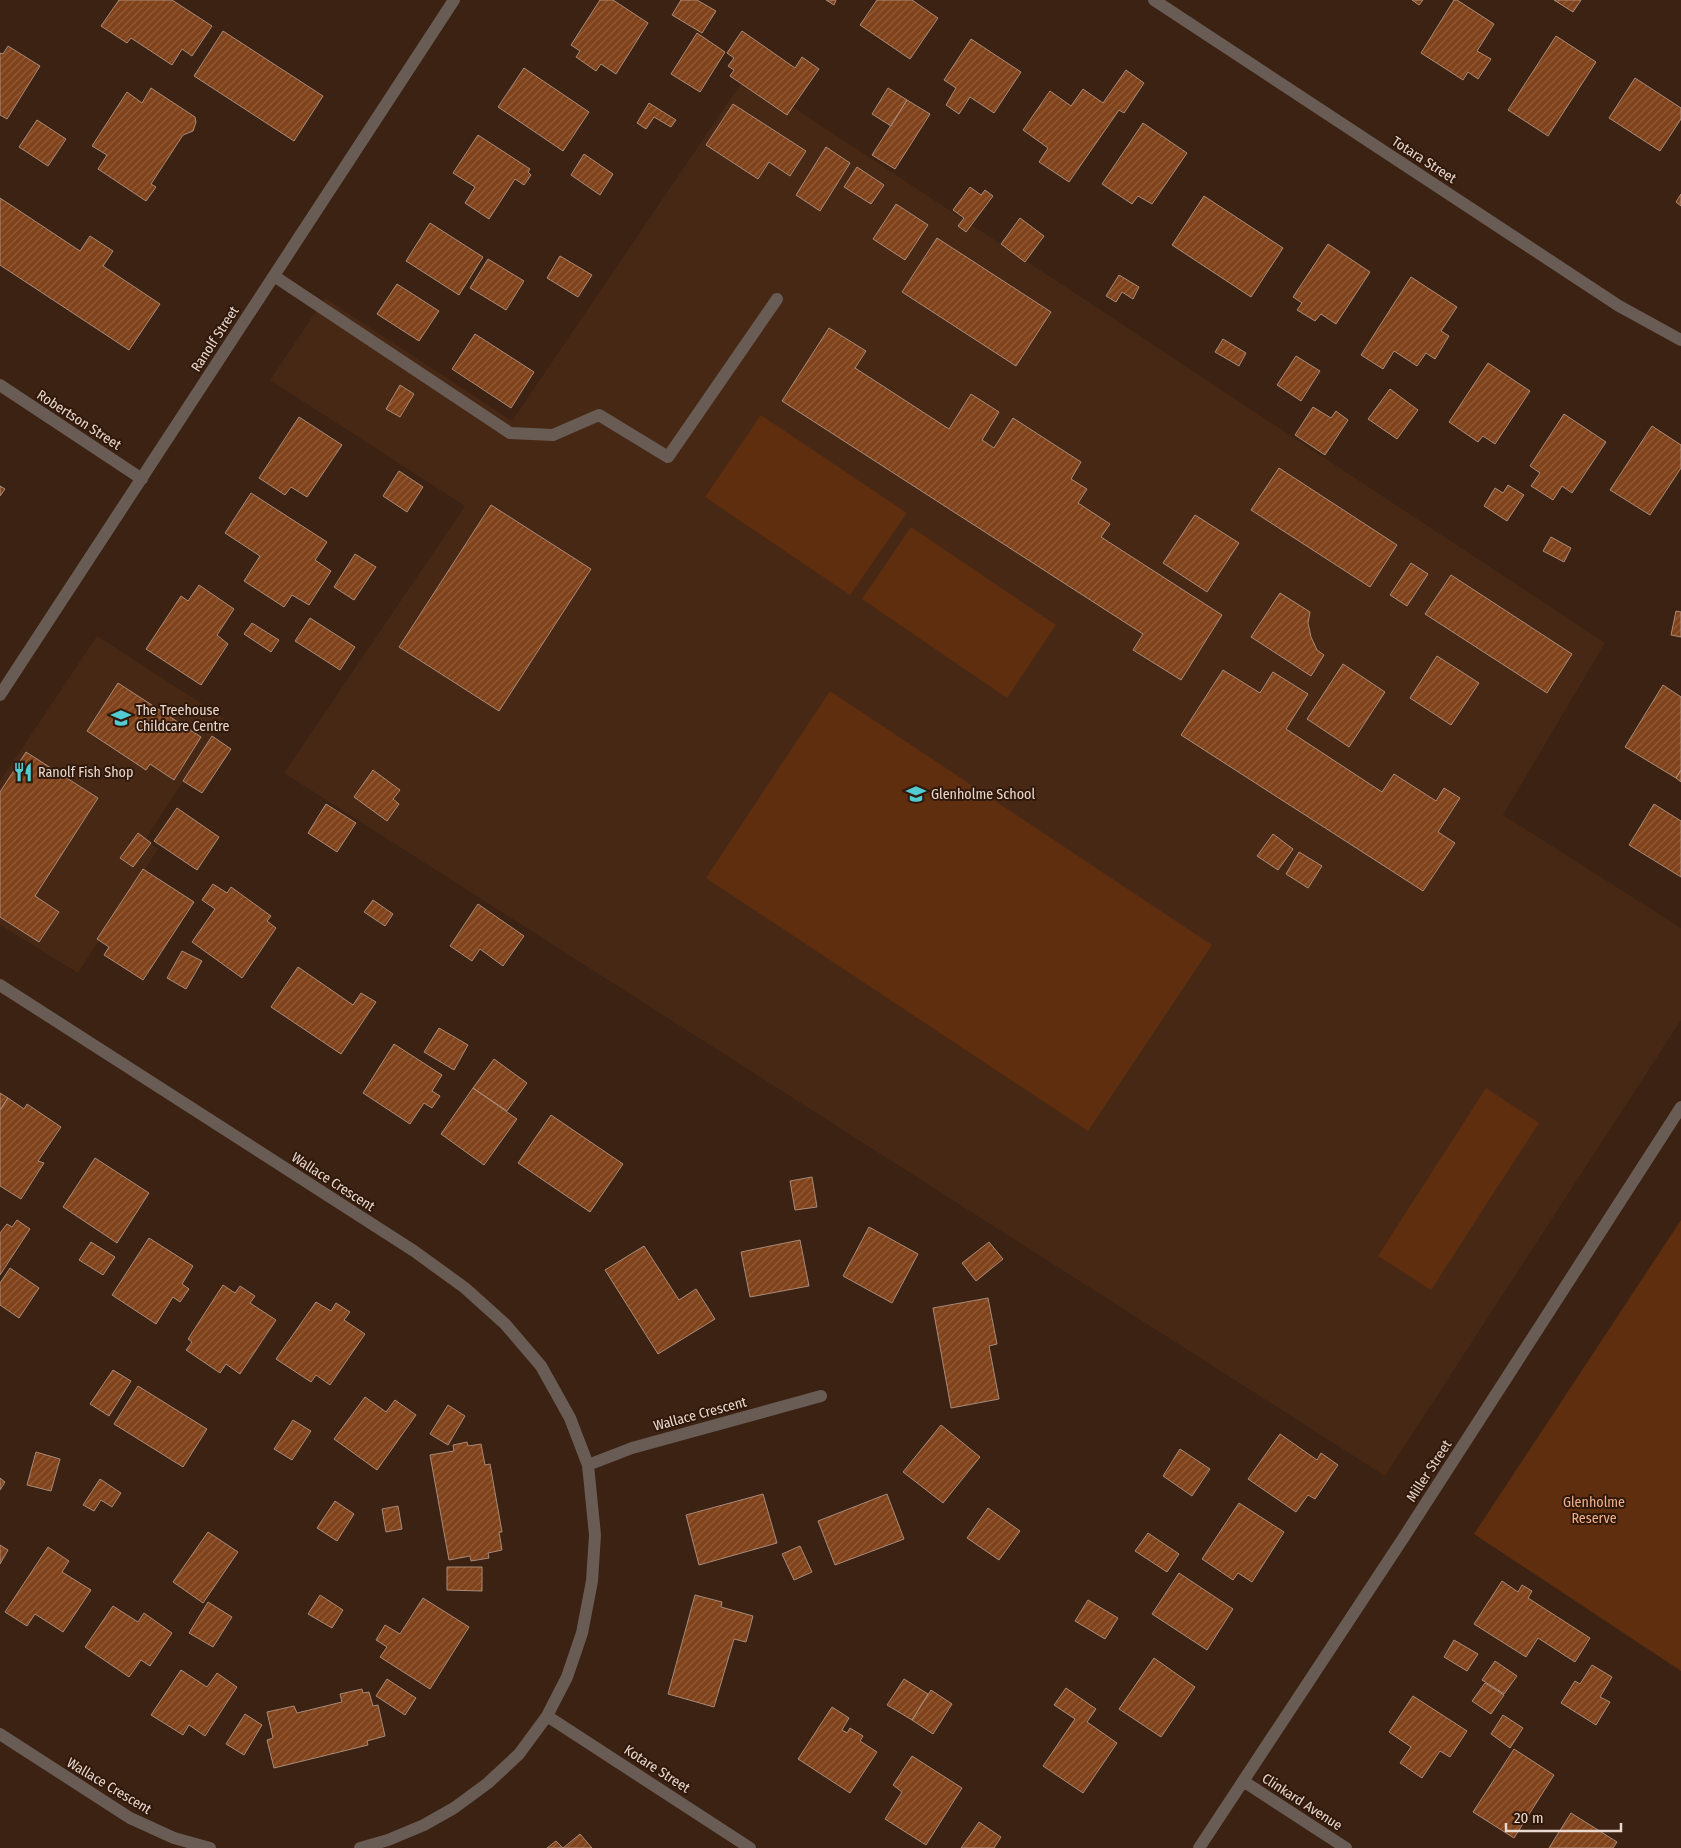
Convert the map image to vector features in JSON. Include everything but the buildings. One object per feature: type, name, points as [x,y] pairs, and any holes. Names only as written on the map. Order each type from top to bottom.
[{"type":"street","name":"Ranolf Street","points":[[0,695],[454,0]]},
{"type":"street","name":"Totara Street","points":[[1154,0],[1619,306],[1681,340]]},
{"type":"street","points":[[274,276],[510,433],[553,435],[599,415],[668,457],[777,299]]},
{"type":"street","name":"Robertson Street","points":[[0,385],[142,479]]},
{"type":"street","name":"Wallace Crescent","points":[[0,985],[414,1251],[465,1288],[505,1324],[541,1366],[570,1418],[588,1465],[595,1535],[592,1581],[582,1632],[567,1677],[547,1716],[519,1754],[488,1783],[454,1808],[424,1825],[388,1840],[360,1848]]},
{"type":"street","name":"Miller Street","points":[[1199,1848],[1410,1528],[1681,1107]]},
{"type":"street","name":"Wallace Crescent","points":[[588,1465],[632,1448],[821,1396]]},
{"type":"street","name":"Kotare Street","points":[[547,1716],[750,1848]]},
{"type":"street","name":"Wallace Crescent","points":[[0,1734],[130,1818],[174,1838],[210,1848]]},
{"type":"street","name":"Clinkard Avenue","points":[[1243,1782],[1346,1848]]},
{"type":"shaded area","name":"Glenholme School","points":[[746,76],[1605,643],[1503,815],[1681,928],[1681,1020],[1385,1476],[284,773],[465,506],[270,380],[325,298],[512,421]]},
{"type":"shaded area","points":[[97,636],[224,718],[145,840],[158,849],[78,973],[0,925],[0,781]]},
{"type":"green space","points":[[761,415],[907,513],[850,595],[705,497]]},
{"type":"green space","points":[[911,527],[1056,625],[1007,698],[862,599]]},
{"type":"green space","points":[[830,691],[1212,945],[1088,1131],[706,878]]},
{"type":"green space","points":[[1486,1088],[1539,1123],[1431,1290],[1378,1256]]},
{"type":"green space","name":"Glenholme Reserve","points":[[1681,1220],[1681,1671],[1474,1534]]},
{"type":"place","name":"The Treehouse Childcare Centre","points":[[121,718]]},
{"type":"place","name":"Ranolf Fish Shop","points":[[23,772]]},
{"type":"place","name":"Glenholme School","points":[[916,794]]}]
